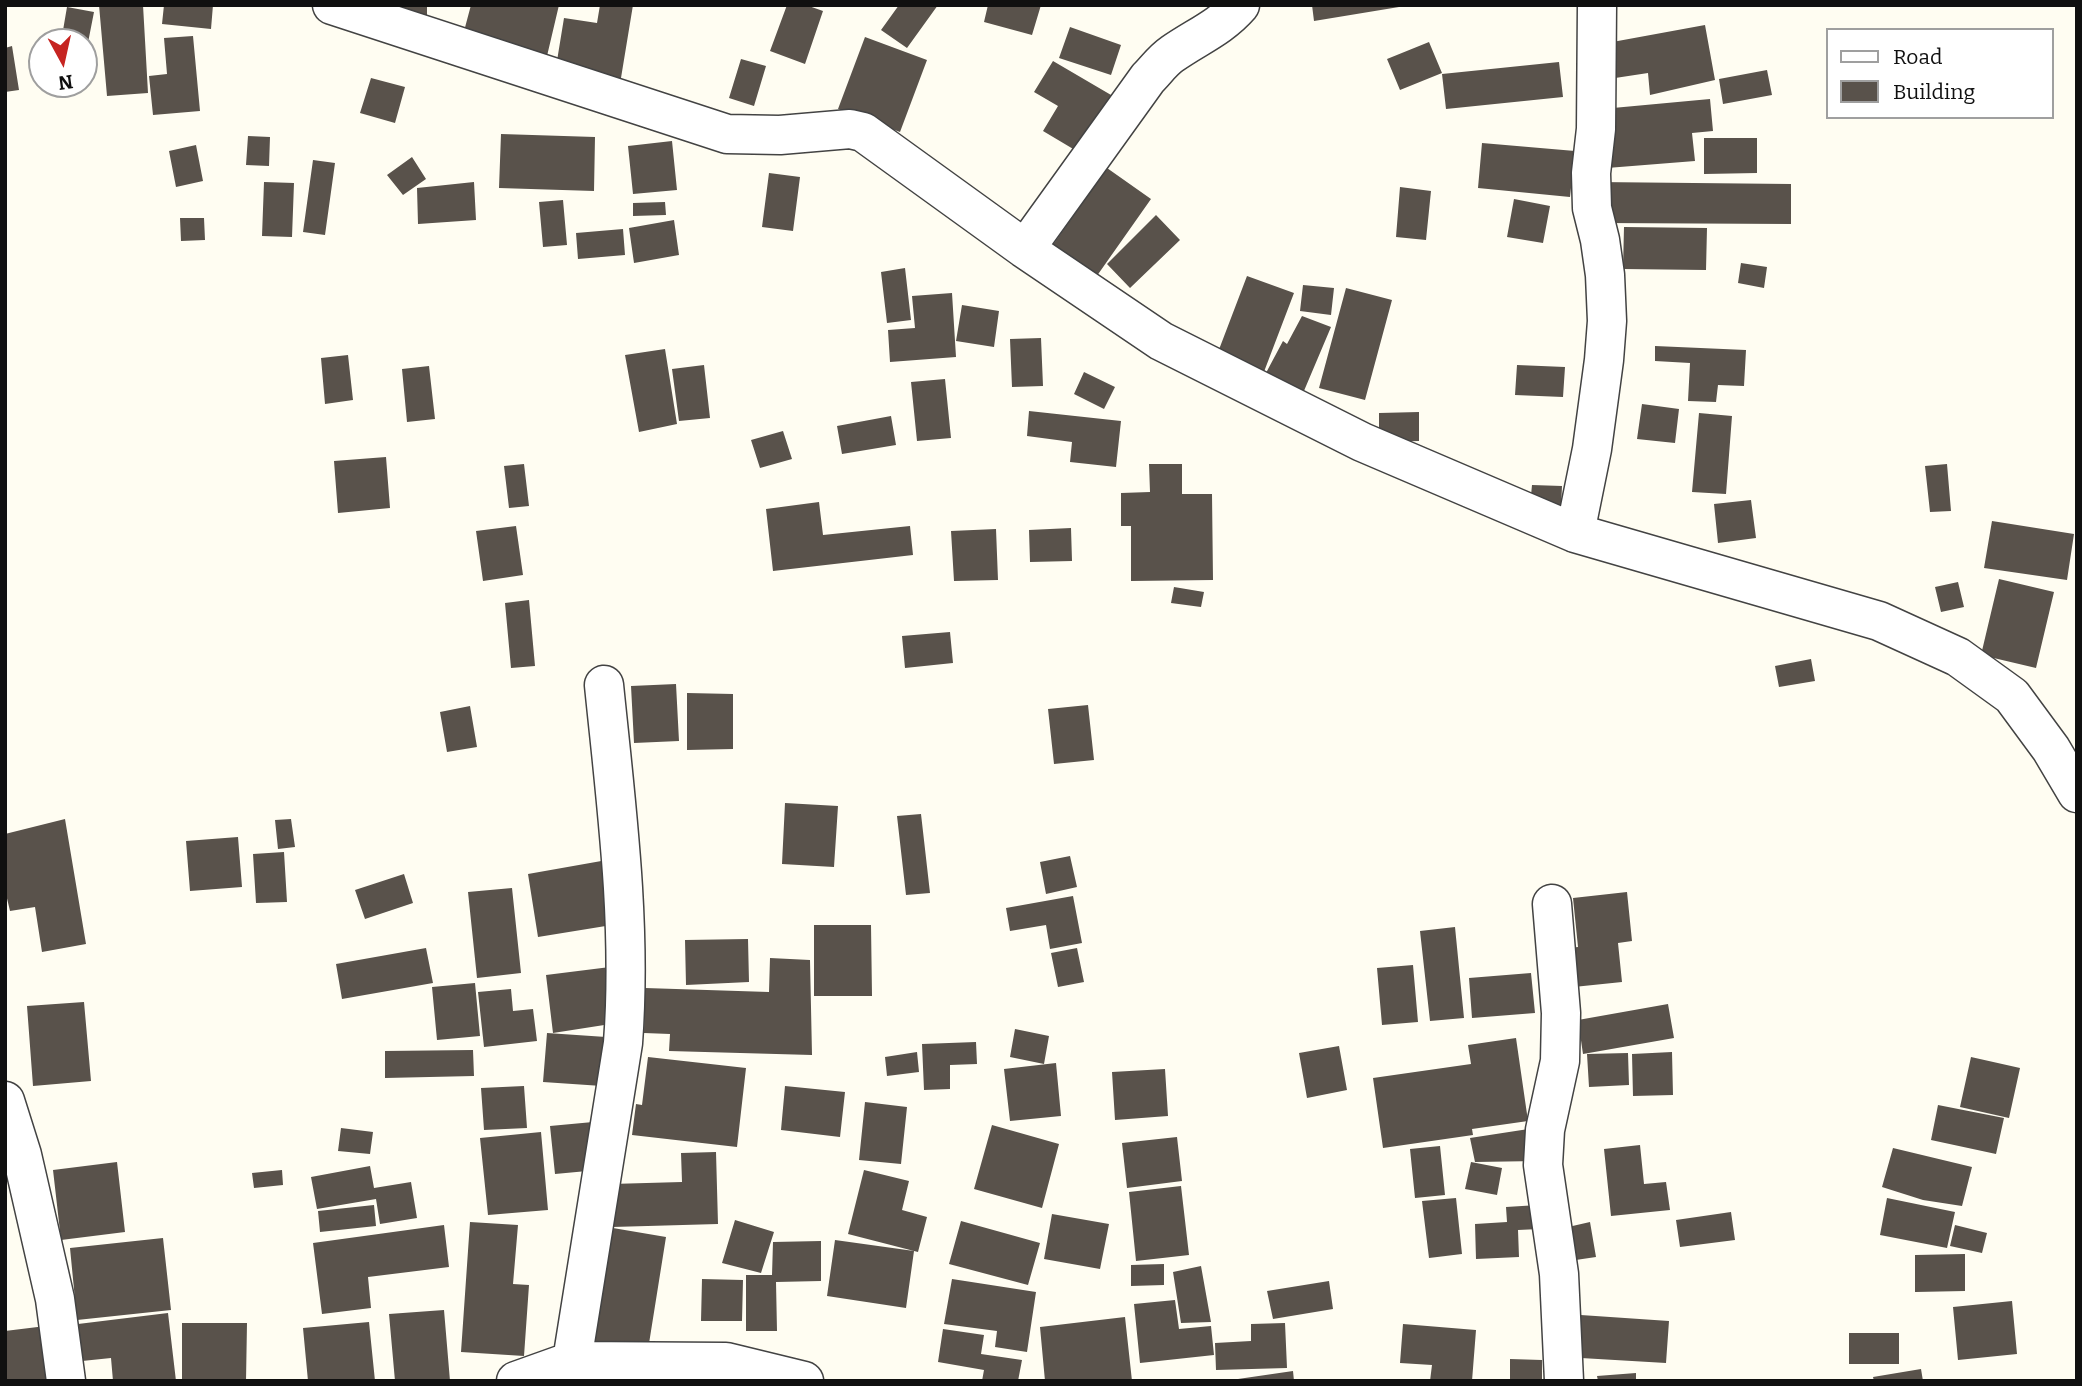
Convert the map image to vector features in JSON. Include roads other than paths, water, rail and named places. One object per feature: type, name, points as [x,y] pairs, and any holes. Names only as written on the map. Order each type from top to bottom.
[{"type":"street","points":[[1025,250],[1148,78],[1169,56],[1213,30],[1240,5]]},
{"type":"street","points":[[1575,533],[1592,449],[1607,321],[1605,275],[1600,240],[1591,208],[1591,173],[1596,130],[1597,5]]},
{"type":"street","points":[[344,7],[727,134],[780,135],[850,129],[863,132],[1025,250],[1161,341],[1362,442],[1575,533],[1879,621],[1958,657],[2012,696],[2051,749],[2077,793]]},
{"type":"street","points":[[572,1361],[623,1042],[627,989],[621,875],[604,685]]},
{"type":"street","points":[[1552,904],[1561,1025],[1560,1061],[1545,1130],[1543,1165],[1559,1274],[1564,1381]]},
{"type":"street","points":[[5,1101],[22,1155],[55,1299],[66,1381]]},
{"type":"street","points":[[516,1381],[572,1361],[726,1362],[804,1381]]}]
